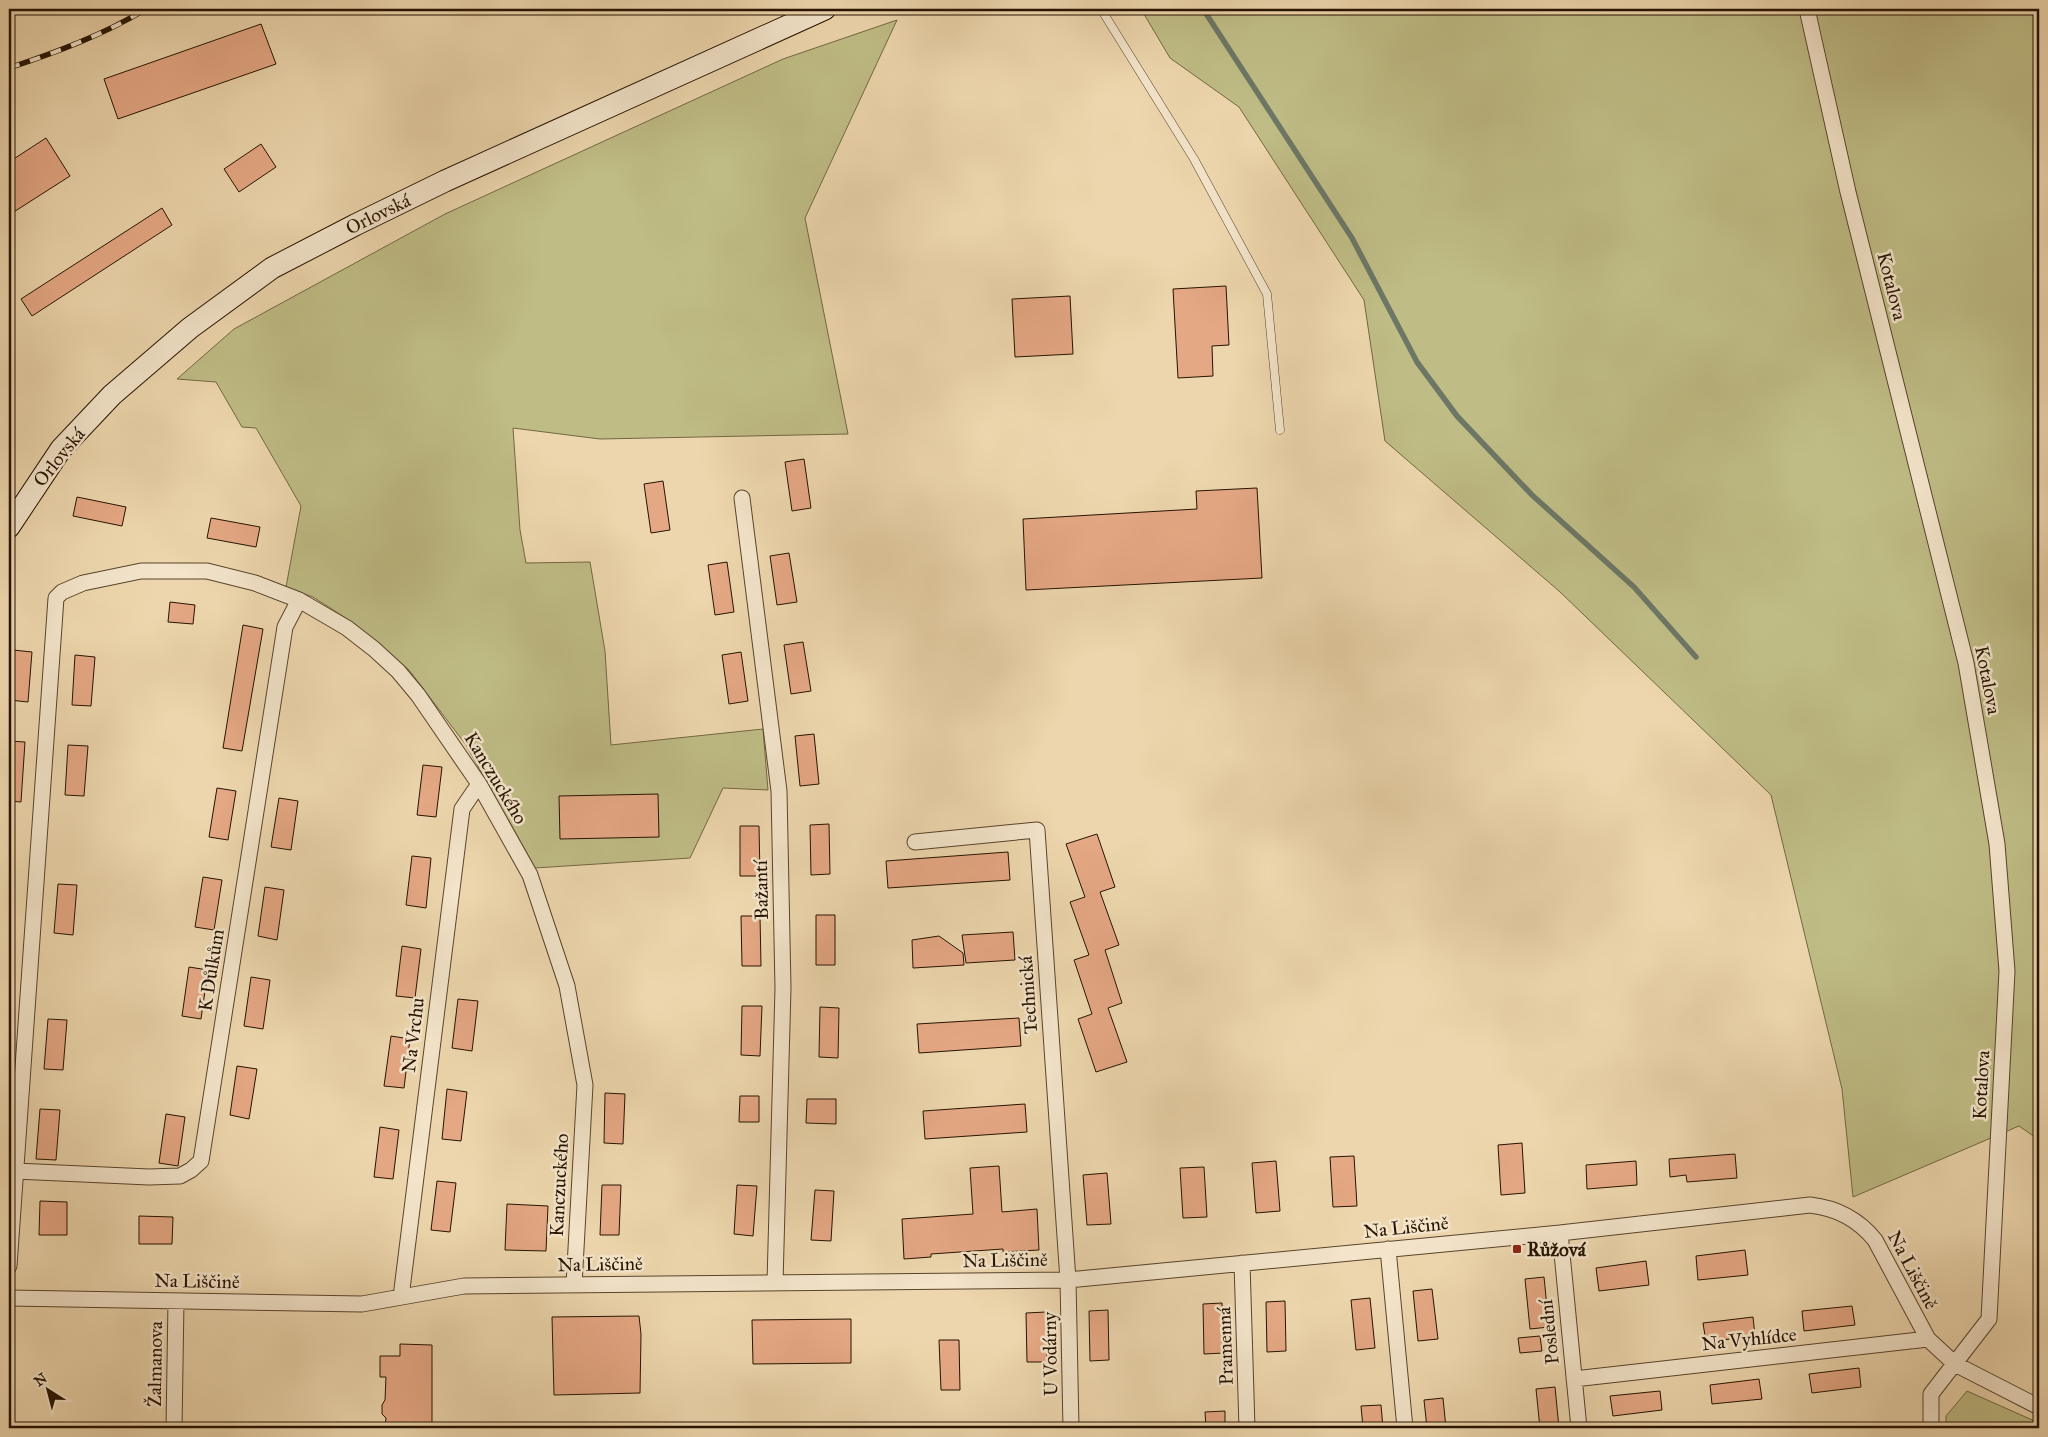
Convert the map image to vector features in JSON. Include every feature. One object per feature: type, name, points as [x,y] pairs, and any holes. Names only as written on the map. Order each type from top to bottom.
[{"type":"main road","name":"Orlovská","points":[[9,527],[61,449],[112,396],[190,328],[272,268],[445,181],[825,9]]},
{"type":"street","name":"Kotalova","points":[[1807,9],[1848,192],[1966,663],[1997,844],[2007,971],[1989,1319],[1931,1394],[1931,1428]]},
{"type":"street","name":"Bažantí","points":[[742,498],[779,791],[783,988],[775,1283]]},
{"type":"street","name":"Kanczuckého","points":[[15,1171],[56,598],[62,592],[83,583],[141,571],[206,571],[255,583],[299,600],[347,628],[398,671],[430,710],[479,784],[530,875],[568,986],[585,1085],[574,1285]]},
{"type":"street","name":"K Důlkům","points":[[15,1171],[148,1177],[180,1176],[191,1170],[201,1161],[284,627],[299,600]]},
{"type":"street","name":"Na Vrchu","points":[[401,1297],[462,809],[479,784]]},
{"type":"street","name":"Technická","points":[[915,842],[1037,830],[1068,1280]]},
{"type":"street","points":[[9,1266],[15,1171]]},
{"type":"street","name":"Na Liščině","points":[[9,1298],[362,1304],[464,1286],[1068,1280],[1560,1232],[1801,1204],[1838,1211],[1859,1224],[1875,1240],[1928,1339],[1954,1364],[2039,1407]]},
{"type":"street","name":"Poslední","points":[[1560,1232],[1579,1428]]},
{"type":"street","points":[[1388,1249],[1405,1428]]},
{"type":"street","name":"Pramenná","points":[[1242,1263],[1247,1428]]},
{"type":"street","name":"U Vodárny","points":[[1068,1280],[1071,1428]]},
{"type":"street","name":"Žalmanova","points":[[174,1428],[176,1301]]},
{"type":"street","name":"Na Vyhlídce","points":[[1574,1379],[1928,1339]]},
{"type":"lane","points":[[1101,9],[1194,159],[1267,294],[1280,430]]},
{"type":"shaded area","points":[[1141,9],[2039,9],[2039,1140],[2019,1126],[1853,1197],[1842,1089],[1771,795],[1559,591],[1385,441],[1364,300],[1239,107],[1170,58]]},
{"type":"shaded area","points":[[897,20],[805,218],[848,434],[600,439],[513,428],[520,530],[526,563],[590,562],[605,651],[611,745],[763,729],[768,790],[723,788],[690,858],[535,868],[466,745],[409,670],[352,622],[313,597],[286,587],[301,506],[256,428],[242,427],[216,382],[177,379],[234,329],[445,214],[783,59]]},
{"type":"shaded area","points":[[1967,1391],[2039,1423],[2039,1428],[1946,1428],[1946,1416]]},
{"type":"building","points":[[261,24],[276,64],[118,119],[104,79]]},
{"type":"building","points":[[46,138],[70,176],[9,215],[9,162]]},
{"type":"building","points":[[261,144],[276,167],[239,192],[224,169]]},
{"type":"building","points":[[162,208],[172,225],[32,316],[21,299]]},
{"type":"building","points":[[1226,286],[1229,345],[1212,346],[1213,376],[1178,378],[1173,289]]},
{"type":"building","points":[[1070,296],[1073,354],[1015,357],[1012,299]]},
{"type":"building","points":[[804,459],[811,508],[792,511],[785,462]]},
{"type":"building","points":[[663,481],[670,530],[651,533],[644,484]]},
{"type":"building","points":[[1257,488],[1262,578],[1026,590],[1023,519],[1197,509],[1196,491]]},
{"type":"building","points":[[77,497],[126,507],[122,526],[73,516]]},
{"type":"building","points":[[211,518],[260,527],[256,547],[207,538]]},
{"type":"building","points":[[789,553],[797,602],[777,605],[770,556]]},
{"type":"building","points":[[727,562],[734,612],[715,615],[708,565]]},
{"type":"building","points":[[170,602],[195,605],[193,624],[168,622]]},
{"type":"building","points":[[243,625],[263,629],[242,751],[223,748]]},
{"type":"building","points":[[803,642],[811,691],[791,694],[784,645]]},
{"type":"building","points":[[13,650],[32,652],[28,702],[9,700]]},
{"type":"building","points":[[741,652],[748,701],[729,704],[722,655]]},
{"type":"building","points":[[75,655],[95,657],[91,706],[72,705]]},
{"type":"building","points":[[814,734],[819,784],[800,786],[795,736]]},
{"type":"building","points":[[9,741],[25,742],[21,802],[9,801]]},
{"type":"building","points":[[68,745],[88,746],[84,796],[65,795]]},
{"type":"building","points":[[423,765],[442,767],[436,817],[417,815]]},
{"type":"building","points":[[217,788],[236,791],[228,840],[209,837]]},
{"type":"building","points":[[658,794],[659,837],[560,839],[559,796]]},
{"type":"building","points":[[279,798],[298,801],[291,850],[271,847]]},
{"type":"building","points":[[829,824],[830,874],[811,875],[810,825]]},
{"type":"building","points":[[740,826],[759,826],[760,876],[740,876]]},
{"type":"building","points":[[1097,834],[1115,887],[1100,892],[1119,945],[1105,950],[1122,1003],[1108,1008],[1127,1062],[1096,1072],[1078,1019],[1092,1014],[1074,960],[1089,955],[1070,902],[1085,897],[1066,844]]},
{"type":"building","points":[[1008,852],[1010,880],[888,888],[886,861]]},
{"type":"building","points":[[412,856],[431,858],[426,908],[406,905]]},
{"type":"building","points":[[203,877],[222,880],[214,930],[195,927]]},
{"type":"building","points":[[58,884],[77,885],[73,935],[54,933]]},
{"type":"building","points":[[265,887],[284,890],[277,940],[258,936]]},
{"type":"building","points":[[816,915],[835,915],[835,965],[816,965]]},
{"type":"building","points":[[741,916],[760,916],[761,966],[742,966]]},
{"type":"building","points":[[1013,932],[1015,960],[966,963],[962,935]]},
{"type":"building","points":[[939,936],[963,953],[964,965],[913,968],[912,940]]},
{"type":"building","points":[[402,946],[421,949],[415,998],[396,996]]},
{"type":"building","points":[[189,967],[208,970],[201,1019],[182,1016]]},
{"type":"building","points":[[251,977],[270,980],[263,1029],[244,1026]]},
{"type":"building","points":[[458,999],[478,1001],[472,1051],[452,1048]]},
{"type":"building","points":[[742,1006],[762,1006],[760,1056],[741,1055]]},
{"type":"building","points":[[820,1007],[839,1008],[838,1058],[819,1057]]},
{"type":"building","points":[[1019,1018],[1021,1046],[919,1053],[917,1024]]},
{"type":"building","points":[[48,1019],[67,1020],[63,1070],[44,1069]]},
{"type":"building","points":[[391,1036],[410,1039],[404,1088],[384,1086]]},
{"type":"building","points":[[237,1066],[257,1069],[249,1119],[230,1115]]},
{"type":"building","points":[[447,1089],[467,1092],[461,1141],[442,1139]]},
{"type":"building","points":[[605,1093],[625,1094],[623,1144],[604,1143]]},
{"type":"building","points":[[740,1096],[759,1096],[759,1122],[739,1122]]},
{"type":"building","points":[[807,1099],[836,1099],[836,1124],[806,1123]]},
{"type":"building","points":[[1025,1104],[1027,1132],[925,1139],[923,1111]]},
{"type":"building","points":[[40,1109],[60,1110],[56,1160],[36,1159]]},
{"type":"building","points":[[166,1114],[185,1117],[178,1166],[159,1163]]},
{"type":"building","points":[[380,1127],[399,1130],[393,1179],[374,1177]]},
{"type":"building","points":[[1522,1143],[1525,1193],[1501,1195],[1498,1145]]},
{"type":"building","points":[[1735,1154],[1737,1178],[1687,1182],[1686,1175],[1670,1177],[1669,1159]]},
{"type":"building","points":[[1354,1156],[1357,1206],[1333,1207],[1330,1157]]},
{"type":"building","points":[[1276,1161],[1280,1211],[1256,1213],[1252,1163]]},
{"type":"building","points":[[1636,1161],[1637,1185],[1587,1189],[1586,1165]]},
{"type":"building","points":[[999,1166],[1002,1212],[1037,1209],[1039,1250],[1003,1252],[1003,1249],[931,1254],[931,1257],[904,1259],[902,1219],[973,1214],[970,1168]]},
{"type":"building","points":[[1204,1167],[1207,1217],[1183,1218],[1180,1168]]},
{"type":"building","points":[[1107,1173],[1111,1224],[1087,1225],[1083,1175]]},
{"type":"building","points":[[437,1181],[456,1183],[450,1232],[431,1230]]},
{"type":"building","points":[[602,1185],[621,1185],[619,1235],[600,1235]]},
{"type":"building","points":[[737,1185],[757,1186],[753,1236],[734,1234]]},
{"type":"building","points":[[815,1190],[834,1191],[831,1241],[811,1240]]},
{"type":"building","points":[[40,1201],[67,1202],[67,1235],[39,1235]]},
{"type":"building","points":[[507,1204],[548,1206],[546,1251],[505,1250]]},
{"type":"building","points":[[139,1216],[173,1217],[172,1244],[139,1244]]},
{"type":"building","points":[[1745,1250],[1748,1275],[1698,1280],[1696,1256]]},
{"type":"building","points":[[1646,1261],[1649,1285],[1599,1291],[1596,1268]]},
{"type":"building","points":[[1544,1277],[1549,1327],[1530,1329],[1525,1279]]},
{"type":"building","points":[[1432,1289],[1438,1339],[1418,1341],[1413,1291]]},
{"type":"building","points":[[1370,1298],[1375,1348],[1356,1350],[1351,1300]]},
{"type":"building","points":[[1285,1301],[1286,1351],[1267,1352],[1266,1302]]},
{"type":"building","points":[[1222,1303],[1224,1353],[1204,1354],[1203,1304]]},
{"type":"building","points":[[1852,1306],[1855,1325],[1804,1331],[1802,1311]]},
{"type":"building","points":[[1108,1310],[1109,1360],[1090,1361],[1089,1311]]},
{"type":"building","points":[[1046,1312],[1047,1362],[1027,1362],[1026,1313]]},
{"type":"building","points":[[639,1316],[641,1334],[640,1393],[554,1395],[552,1317]]},
{"type":"building","points":[[1753,1317],[1755,1336],[1706,1342],[1703,1323]]},
{"type":"building","points":[[851,1319],[851,1363],[753,1364],[752,1320]]},
{"type":"building","points":[[1540,1336],[1542,1351],[1520,1353],[1518,1338]]},
{"type":"building","points":[[939,1340],[959,1340],[960,1390],[941,1390]]},
{"type":"building","points":[[400,1344],[432,1345],[432,1428],[385,1428],[386,1418],[382,1414],[382,1405],[385,1400],[386,1377],[380,1377],[380,1356],[400,1356]]},
{"type":"building","points":[[1859,1368],[1861,1387],[1812,1393],[1809,1374]]},
{"type":"building","points":[[1759,1379],[1762,1399],[1712,1404],[1710,1385]]},
{"type":"building","points":[[1555,1387],[1559,1428],[1540,1428],[1536,1389]]},
{"type":"building","points":[[1660,1391],[1662,1410],[1613,1416],[1610,1396]]},
{"type":"building","points":[[1443,1398],[1446,1428],[1427,1428],[1424,1400]]},
{"type":"building","points":[[1381,1405],[1383,1428],[1363,1428],[1361,1406]]},
{"type":"building","points":[[1225,1411],[1225,1428],[1206,1428],[1205,1412]]},
{"type":"waterway","points":[[1203,9],[1352,238],[1417,362],[1457,416],[1532,495],[1634,587],[1696,657]]},
{"type":"railway","points":[[9,68],[79,42],[113,27],[146,9]]},
{"type":"place","name":"Růžová","points":[[1517,1249]]}]
